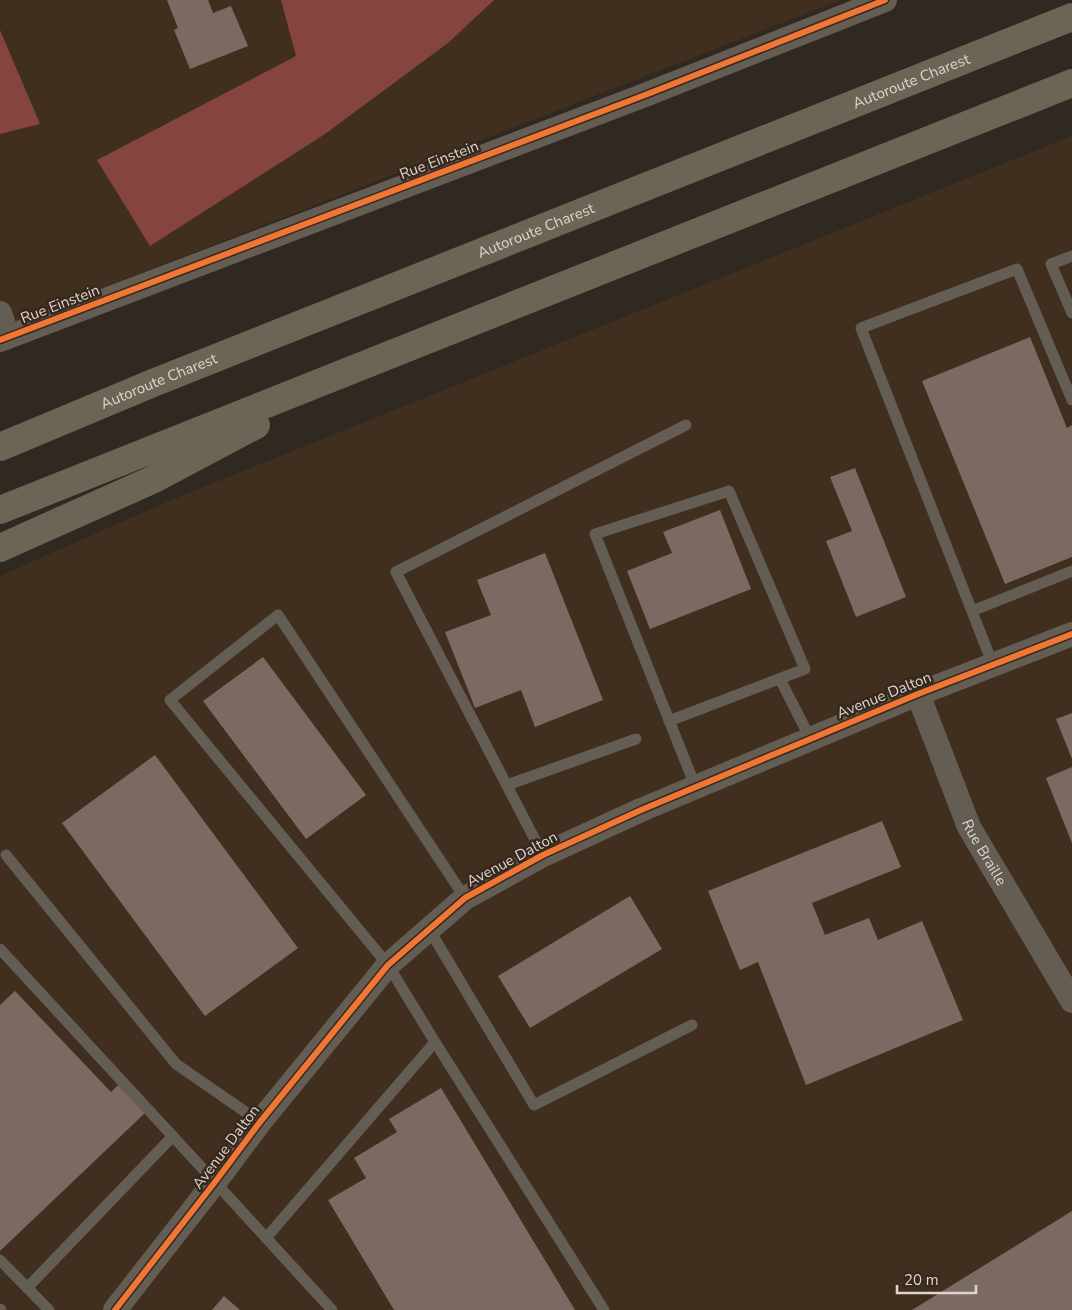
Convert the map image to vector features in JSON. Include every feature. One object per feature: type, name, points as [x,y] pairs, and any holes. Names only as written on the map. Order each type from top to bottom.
[{"type":"highway","name":"Autoroute Charest","points":[[0,448],[153,383],[1072,17]]},
{"type":"highway","points":[[0,510],[1072,83]]},
{"type":"highway","points":[[0,548],[152,480],[381,359]]},
{"type":"highway","points":[[0,433],[153,383]]},
{"type":"street","name":"Rue Einstein","points":[[4,339],[645,95],[885,0]]},
{"type":"street","points":[[0,313],[4,339]]},
{"type":"street","name":"Avenue Dalton","points":[[115,1310],[216,1182],[260,1122],[388,965],[428,928],[465,898],[543,855],[641,810],[810,738],[1072,634]]},
{"type":"street","name":"Rue Braille","points":[[918,694],[969,827],[1072,1001]]},
{"type":"lane","points":[[1072,256],[1051,264],[1072,313]]},
{"type":"lane","points":[[993,665],[861,328],[1017,269],[1072,400]]},
{"type":"lane","points":[[543,855],[396,572],[686,425]]},
{"type":"lane","points":[[669,721],[805,669],[729,491],[595,534],[669,721],[696,788]]},
{"type":"lane","points":[[972,611],[1072,571]]},
{"type":"lane","points":[[465,898],[278,615],[170,700],[388,965],[604,1310]]},
{"type":"lane","points":[[780,679],[810,738]]},
{"type":"lane","points":[[506,785],[636,739]]},
{"type":"lane","points":[[6,855],[176,1064],[260,1122]]},
{"type":"lane","points":[[428,928],[534,1105],[692,1025]]},
{"type":"lane","points":[[0,949],[332,1310]]},
{"type":"lane","points":[[266,1238],[435,1042]]},
{"type":"lane","points":[[28,1288],[173,1136]]},
{"type":"lane","points":[[0,1260],[49,1310]]},
{"type":"shaded area","points":[[0,0],[841,0],[0,328]]},
{"type":"shaded area","points":[[281,0],[494,0],[448,43],[325,134],[150,246],[97,160],[296,56]]},
{"type":"shaded area","points":[[0,30],[40,124],[0,134]]},
{"type":"shaded area","points":[[1072,136],[1072,1310],[0,1310],[0,576],[169,501]]},
{"type":"building","points":[[167,0],[208,0],[213,13],[231,6],[248,46],[190,69],[174,30],[178,28]]},
{"type":"building","points":[[1030,337],[1067,428],[1072,425],[1072,557],[1005,584],[922,381]]},
{"type":"building","points":[[855,468],[906,597],[856,617],[826,541],[852,531],[830,477]]},
{"type":"building","points":[[720,510],[751,589],[650,629],[627,571],[672,553],[663,532]]},
{"type":"building","points":[[545,553],[603,700],[535,727],[521,690],[475,708],[445,632],[491,615],[477,580]]},
{"type":"building","points":[[263,657],[366,795],[306,839],[203,701]]},
{"type":"building","points":[[1072,713],[1072,759],[1056,719]]},
{"type":"building","points":[[155,755],[298,948],[205,1016],[62,823]]},
{"type":"building","points":[[1072,767],[1072,843],[1046,778]]},
{"type":"building","points":[[882,821],[901,867],[812,903],[825,935],[869,918],[878,940],[922,921],[963,1020],[806,1085],[758,962],[740,970],[708,891]]},
{"type":"building","points":[[630,896],[662,949],[530,1028],[498,976]]},
{"type":"building","points":[[15,991],[111,1092],[118,1085],[145,1113],[0,1251],[0,1005]]},
{"type":"building","points":[[441,1088],[575,1310],[394,1310],[328,1200],[366,1178],[354,1158],[397,1132],[389,1119]]},
{"type":"building","points":[[1072,1211],[1072,1310],[912,1310]]},
{"type":"building","points":[[224,1296],[240,1310],[212,1310]]},
{"type":"cycle path","points":[[0,340],[645,95],[885,0]]},
{"type":"cycle path","points":[[115,1310],[260,1122],[388,965],[465,898],[543,855],[641,810],[918,694],[1072,634]]}]
